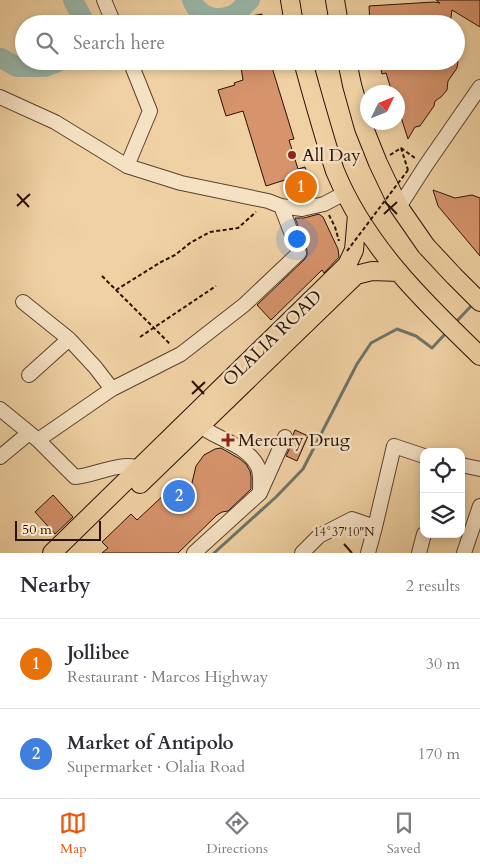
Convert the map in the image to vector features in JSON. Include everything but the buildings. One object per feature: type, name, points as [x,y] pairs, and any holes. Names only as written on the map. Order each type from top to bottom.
[{"type":"main road","points":[[290,0],[292,15]]},
{"type":"main road","points":[[335,0],[337,15]]},
{"type":"main road","points":[[305,70],[335,170],[357,215],[399,272],[434,311],[480,356]]},
{"type":"main road","points":[[349,70],[364,128],[378,163],[399,206],[426,246],[477,299]]},
{"type":"main road","name":"OLALIA ROAD","points":[[195,422],[347,265],[354,250],[357,215]]},
{"type":"main road","name":"OLALIA ROAD","points":[[52,553],[144,471],[356,275],[372,271],[399,272]]},
{"type":"main road","name":"OLALIA ROAD","points":[[68,553],[144,471]]},
{"type":"street","points":[[104,0],[110,15]]},
{"type":"street","points":[[127,166],[150,111],[134,70]]},
{"type":"street","points":[[399,206],[480,87]]},
{"type":"street","points":[[0,97],[55,122],[127,166],[181,183],[302,209],[324,204],[345,192]]},
{"type":"street","points":[[0,457],[112,389],[181,354],[244,305],[273,279],[299,253],[275,204]]},
{"type":"street","points":[[23,302],[69,339],[112,389]]},
{"type":"street","points":[[29,375],[69,339]]},
{"type":"street","points":[[0,409],[33,437],[75,478],[122,466],[144,471]]},
{"type":"street","points":[[195,422],[234,445],[252,459],[258,467],[260,475],[260,493]]},
{"type":"street","points":[[194,553],[260,493],[285,437]]},
{"type":"street","points":[[368,553],[376,527],[394,446],[420,455]]},
{"type":"street","points":[[465,466],[480,468]]},
{"type":"street","points":[[464,553],[480,506]]},
{"type":"street","points":[[302,553],[318,536],[352,519],[376,527]]},
{"type":"street","points":[[419,553],[423,538]]},
{"type":"path","points":[[378,163],[401,148]]},
{"type":"path","points":[[401,148],[426,165]]},
{"type":"path","points":[[347,251],[408,170],[401,148]]},
{"type":"path","points":[[116,290],[161,262],[176,255],[190,243],[210,232],[238,228],[275,204]]},
{"type":"path","points":[[324,204],[340,242]]},
{"type":"path","points":[[102,276],[181,354]]},
{"type":"path","points":[[140,337],[216,286]]},
{"type":"waterway","points":[[73,0],[81,15]]},
{"type":"waterway","points":[[192,0],[199,11],[206,15]]},
{"type":"waterway","points":[[232,15],[250,0]]},
{"type":"waterway","points":[[1,58],[15,66]]},
{"type":"waterway","points":[[454,324],[474,303]]},
{"type":"waterway","points":[[214,553],[276,497],[303,469],[357,364],[371,343],[397,329],[416,336],[432,348],[446,333]]},
{"type":"place","name":"All Day","points":[[292,155]]},
{"type":"place","name":"Jollibee","points":[[301,187]]},
{"type":"place","name":"Mercury Drug","points":[[228,440]]},
{"type":"place","name":"Market of Antipolo","points":[[179,496]]}]
